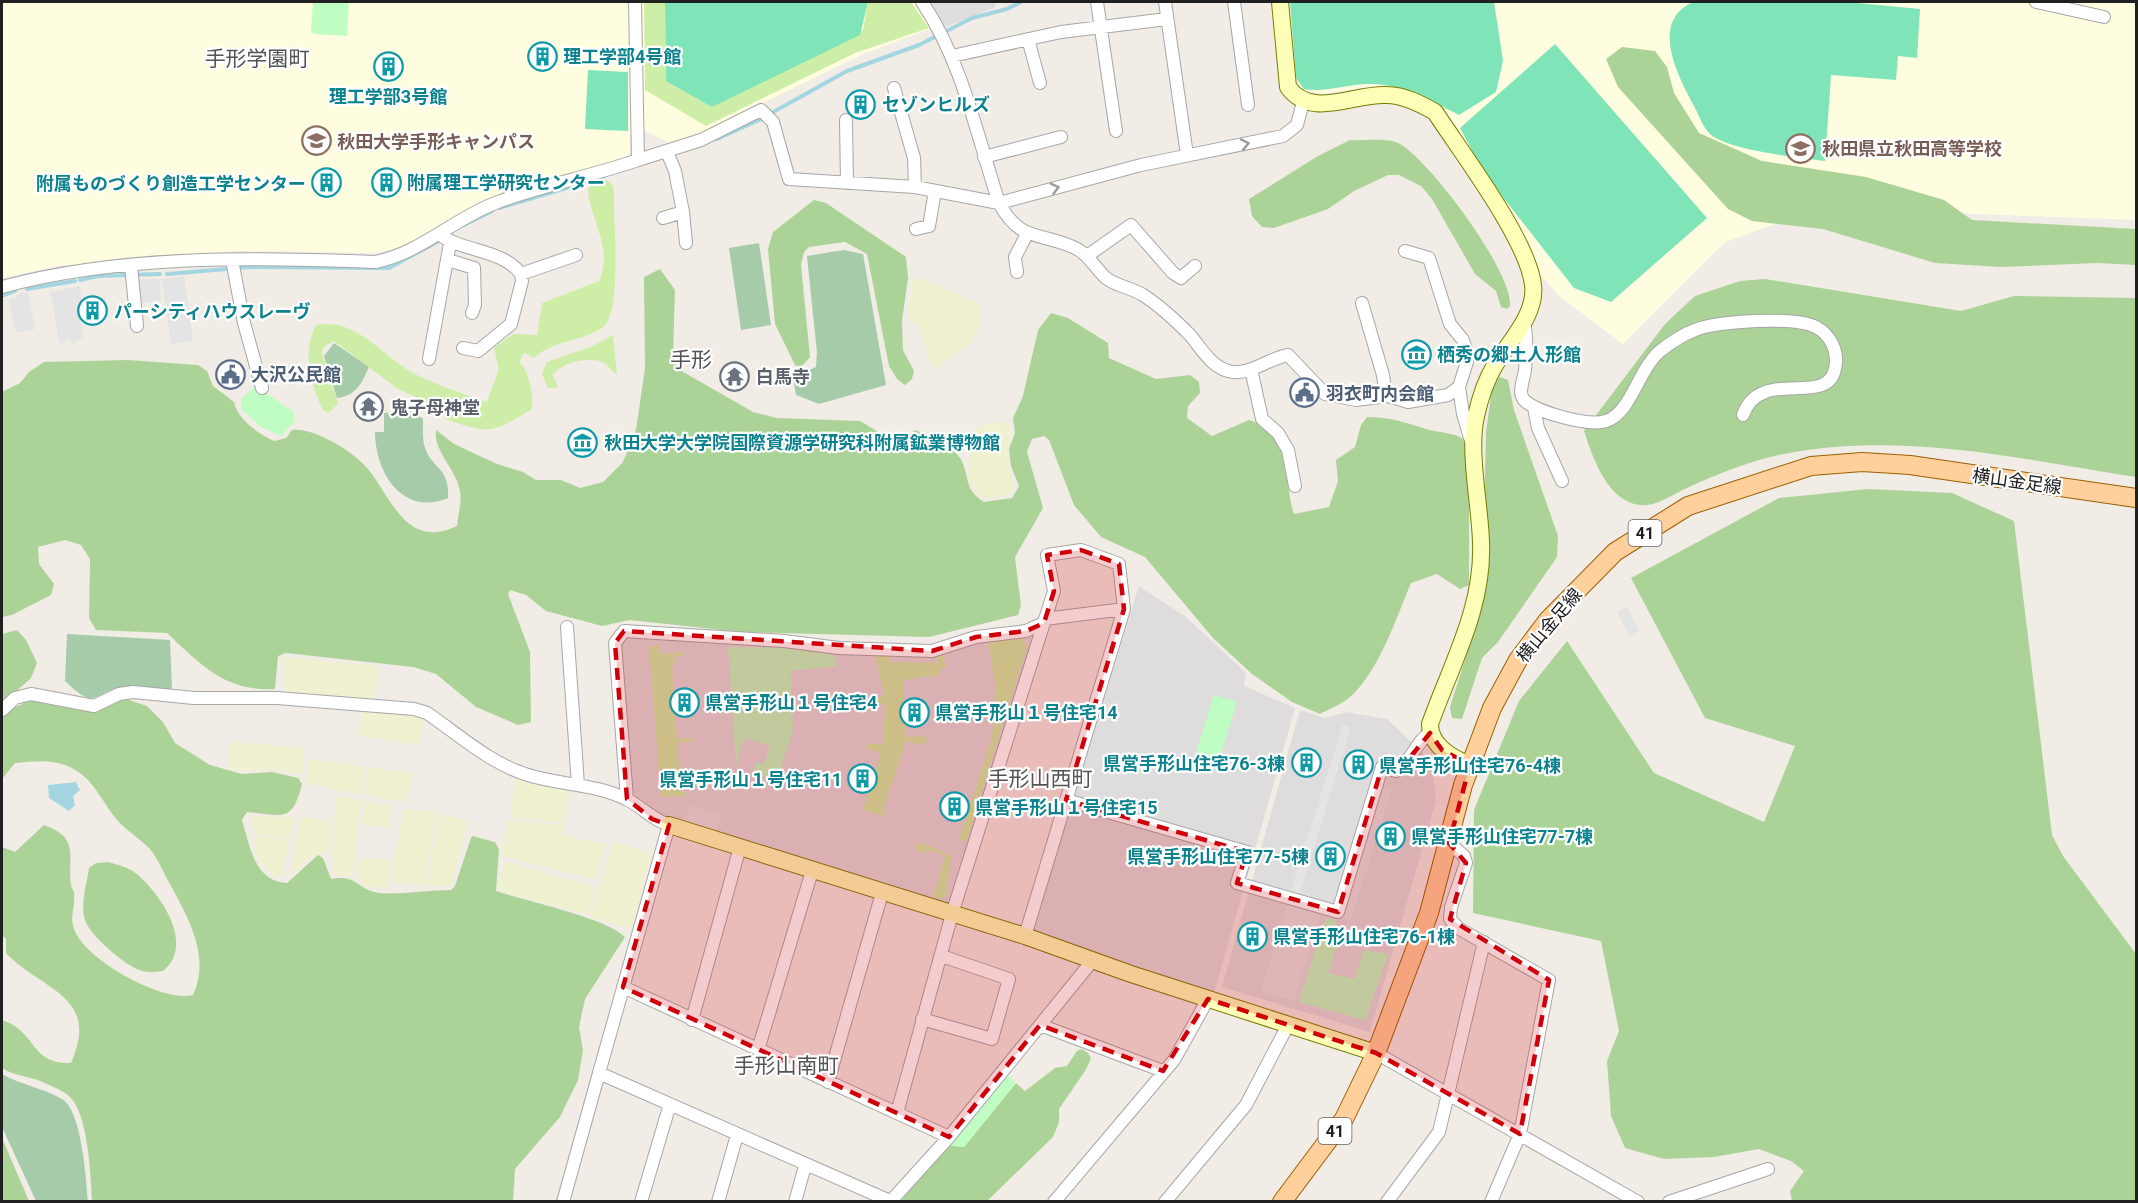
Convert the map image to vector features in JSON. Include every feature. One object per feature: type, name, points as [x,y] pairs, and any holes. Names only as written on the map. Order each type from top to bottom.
[{"type":"main road","name":"横山金足線","points":[[1282,1202],[1344,1119],[1376,1053],[1429,913],[1470,765],[1492,708],[1518,660],[1548,620],[1615,552],[1688,506],[1752,483],[1811,466],[1862,462],[1910,465],[2136,498]]},
{"type":"street","points":[[635,2],[638,160]]},
{"type":"street","points":[[922,2],[943,35],[952,56],[999,203],[1005,215],[1027,234],[1074,247],[1087,256],[1107,279],[1143,295],[1188,333],[1212,362],[1227,371],[1251,369],[1274,357],[1288,355],[1325,394],[1356,400],[1386,396],[1408,402],[1448,394],[1459,387]]},
{"type":"street","points":[[1097,2],[1116,130]]},
{"type":"street","points":[[1166,2],[1187,155]]},
{"type":"street","points":[[1234,2],[1248,105]]},
{"type":"street","points":[[1280,2],[1288,87],[1303,102],[1316,105],[1389,94],[1418,102],[1435,112],[1513,231],[1526,258],[1533,284],[1531,304],[1524,320],[1493,367],[1475,418],[1481,542],[1475,600],[1459,653],[1430,724],[1430,733],[1443,750],[1470,765]]},
{"type":"street","points":[[2036,2],[2104,17]]},
{"type":"street","points":[[952,56],[1028,39],[1167,19]]},
{"type":"street","points":[[1028,39],[1040,83]]},
{"type":"street","points":[[894,88],[914,158],[915,187]]},
{"type":"street","points":[[2,287],[63,273],[375,262],[444,238],[498,202],[667,152],[700,140],[761,110],[769,118],[786,176],[789,179],[915,187],[999,203],[1187,155],[1283,136],[1298,124],[1303,102]]},
{"type":"street","points":[[846,120],[847,183]]},
{"type":"street","points":[[984,157],[1061,137]]},
{"type":"street","points":[[667,152],[675,171],[686,243]]},
{"type":"street","points":[[916,229],[929,226],[935,191]]},
{"type":"street","points":[[663,218],[683,212]]},
{"type":"street","points":[[1087,256],[1131,225],[1180,278],[1195,266]]},
{"type":"street","points":[[1017,273],[1015,257],[1027,234]]},
{"type":"street","points":[[429,359],[432,328],[448,260],[444,238]]},
{"type":"street","points":[[444,238],[505,262],[521,274],[522,281],[511,324],[478,351],[463,348]]},
{"type":"street","points":[[1405,251],[1429,258],[1450,324],[1463,340],[1467,362],[1459,387],[1463,414],[1475,454]]},
{"type":"street","points":[[521,274],[576,255]]},
{"type":"street","points":[[448,260],[474,268],[475,305],[472,314]]},
{"type":"street","points":[[233,266],[262,388]]},
{"type":"street","points":[[132,272],[137,326]]},
{"type":"street","points":[[1362,303],[1383,375],[1386,396]]},
{"type":"street","points":[[1524,320],[1527,356],[1521,390],[1522,398],[1534,408],[1590,423],[1604,422],[1619,415],[1637,381],[1659,352],[1695,329],[1777,320],[1803,323],[1827,335],[1835,349],[1836,358],[1835,371],[1827,382],[1811,389],[1784,387],[1762,391],[1747,403],[1743,415]]},
{"type":"street","points":[[1251,369],[1262,419],[1278,434],[1288,450],[1295,486]]},
{"type":"street","points":[[1534,408],[1538,428],[1562,481]]},
{"type":"street","points":[[897,1113],[952,914],[1054,591],[1047,555],[1081,550],[1119,564],[1124,609],[1025,936]]},
{"type":"street","points":[[627,799],[615,643],[624,631],[784,641],[838,648],[932,651],[976,637],[1026,631],[1045,621],[1124,609]]},
{"type":"street","points":[[567,627],[578,785]]},
{"type":"street","points":[[2,710],[15,698],[31,694],[94,706],[119,694],[132,692],[194,698],[277,698],[414,709],[427,713],[503,766],[530,776],[578,785],[627,799],[652,819],[669,825],[1025,936],[1208,999],[1376,1053],[1638,1202]]},
{"type":"street","points":[[1066,800],[1247,852],[1237,883],[1338,912],[1382,767],[1396,771],[1402,768],[1422,738],[1430,733]]},
{"type":"street","points":[[563,1202],[669,825]]},
{"type":"street","points":[[1449,843],[1464,856],[1466,863],[1451,907],[1450,920],[1458,928],[1549,980],[1520,1134],[1491,1202]]},
{"type":"street","points":[[692,1020],[740,847]]},
{"type":"street","points":[[758,1050],[812,871]]},
{"type":"street","points":[[828,1082],[882,893]]},
{"type":"street","points":[[1387,1202],[1439,1132],[1484,942]]},
{"type":"street","points":[[922,1019],[992,1039],[1009,979],[942,956]]},
{"type":"street","points":[[599,1073],[890,1202],[949,1137],[1093,960]]},
{"type":"street","points":[[623,987],[949,1137]]},
{"type":"street","points":[[1054,1202],[1173,1060],[1208,999]]},
{"type":"street","points":[[1040,1025],[1163,1071]]},
{"type":"street","points":[[1165,1202],[1246,1105],[1288,1025]]},
{"type":"street","points":[[641,1202],[670,1104]]},
{"type":"street","points":[[718,1202],[737,1135]]},
{"type":"street","points":[[795,1202],[805,1166]]},
{"type":"street","points":[[1669,1202],[1768,1169]]},
{"type":"highlighted area","points":[[1081,550],[1119,564],[1124,609],[1066,800],[1247,852],[1237,883],[1338,912],[1382,767],[1398,772],[1430,733],[1442,750],[1470,765],[1449,843],[1466,863],[1450,919],[1549,980],[1520,1134],[1376,1053],[1208,999],[1163,1071],[1040,1025],[949,1137],[623,987],[669,825],[652,819],[627,799],[615,643],[624,631],[932,651],[976,637],[1026,631],[1044,623],[1054,591],[1047,555]]},
{"type":"shaded area","name":"秋田大学手形キャンパス","points":[[2,2],[917,2],[934,27],[861,55],[675,146],[644,130],[630,136],[630,152],[624,159],[488,198],[400,248],[373,253],[237,251],[57,266],[2,278]]},
{"type":"shaded area","points":[[926,2],[995,2],[995,7],[943,28]]},
{"type":"shaded area","name":"秋田県立秋田高等学校","points":[[1287,2],[2136,2],[2136,220],[1820,208],[1725,242],[1623,344],[1558,295],[1541,275],[1526,239],[1480,175],[1413,93],[1374,86],[1322,94],[1302,90],[1294,79]]},
{"type":"shaded area","points":[[184,276],[193,341],[171,344],[162,279]]},
{"type":"shaded area","points":[[136,279],[159,279],[161,300],[139,304]]},
{"type":"shaded area","points":[[80,286],[82,310],[79,311],[83,337],[73,344],[69,339],[60,345],[50,292]]},
{"type":"shaded area","points":[[28,292],[35,329],[16,333],[9,300],[16,298],[16,295]]},
{"type":"shaded area","points":[[1139,586],[1186,617],[1246,673],[1244,686],[1295,708],[1214,993],[1031,932]]},
{"type":"shaded area","points":[[1627,607],[1639,631],[1629,636],[1617,612]]},
{"type":"shaded area","points":[[624,631],[932,651],[1026,631],[1036,646],[952,914],[652,819],[627,799],[615,643]]},
{"type":"shaded area","points":[[1300,710],[1325,718],[1346,712],[1387,719],[1432,762],[1436,801],[1370,1032],[1222,987]]},
{"type":"shaded area","points":[[1343,724],[1351,727],[1299,896],[1290,893]]},
{"type":"shaded area","points":[[1384,787],[1392,789],[1351,920],[1342,918]]},
{"type":"shaded area","points":[[690,804],[721,815],[716,832],[684,821]]},
{"type":"shaded area","points":[[1288,902],[1321,913],[1294,1001],[1261,991]]},
{"type":"green space","points":[[313,2],[349,2],[347,36],[314,34],[311,31]]},
{"type":"green space","points":[[644,2],[665,2],[666,81],[863,30],[868,2],[911,2],[929,28],[855,53],[706,126],[645,90]]},
{"type":"green space","points":[[665,2],[868,2],[860,35],[712,107],[666,81]]},
{"type":"green space","points":[[1290,2],[1494,2],[1503,61],[1496,92],[1459,115],[1417,95],[1384,85],[1363,84],[1322,90],[1304,89],[1296,78]]},
{"type":"green space","points":[[1693,2],[1847,2],[1920,9],[1917,58],[1898,56],[1896,80],[1831,75],[1825,161],[1732,145],[1707,131],[1675,65],[1670,36],[1672,22],[1680,11]]},
{"type":"green space","points":[[1555,44],[1707,218],[1611,302],[1574,288],[1484,173],[1460,128]]},
{"type":"green space","points":[[1622,47],[1655,51],[1667,67],[1674,93],[1699,133],[1762,161],[1866,177],[1944,200],[1972,220],[2136,229],[2136,265],[2097,263],[2001,267],[1935,263],[1823,229],[1752,221],[1728,209],[1618,87],[1606,59]]},
{"type":"green space","points":[[588,70],[628,72],[628,131],[585,129]]},
{"type":"green space","points":[[1350,140],[1395,142],[1414,155],[1431,172],[1485,245],[1507,290],[1510,306],[1507,309],[1501,307],[1496,291],[1475,274],[1432,199],[1421,186],[1399,175],[1388,175],[1354,191],[1328,209],[1274,228],[1262,227],[1252,216],[1249,199],[1318,156]]},
{"type":"green space","points":[[606,180],[612,184],[614,192],[616,265],[613,305],[609,319],[602,328],[594,333],[558,344],[534,358],[525,353],[522,355],[520,363],[526,372],[532,393],[531,410],[506,424],[489,429],[472,427],[445,419],[443,410],[398,389],[334,341],[324,347],[322,353],[338,404],[328,413],[323,410],[311,379],[309,346],[316,325],[331,324],[358,333],[417,375],[487,402],[499,369],[494,348],[513,334],[537,335],[542,303],[599,281],[603,269],[603,246],[588,190],[592,184]]},
{"type":"green space","points":[[814,200],[826,203],[906,257],[908,278],[902,321],[903,350],[914,371],[912,379],[905,385],[897,379],[889,366],[867,254],[845,242],[809,247],[804,252],[801,265],[810,357],[801,367],[795,365],[775,324],[768,249],[773,232]]},
{"type":"green space","points":[[759,243],[771,325],[741,330],[729,248]]},
{"type":"green space","points":[[844,250],[863,254],[886,385],[819,404],[796,395],[793,377],[816,367],[817,353],[807,256]]},
{"type":"green space","points":[[660,269],[675,290],[673,355],[678,369],[753,412],[777,418],[860,421],[907,449],[913,444],[911,433],[915,430],[920,432],[957,454],[963,464],[970,487],[984,502],[1012,498],[1019,486],[1011,466],[1009,449],[1015,433],[1013,418],[1023,396],[1038,330],[1051,313],[1068,318],[1108,343],[1109,358],[1156,379],[1190,375],[1199,382],[1200,393],[1188,406],[1187,418],[1212,436],[1249,420],[1265,427],[1282,447],[1294,514],[1329,507],[1338,481],[1336,460],[1355,447],[1361,425],[1367,417],[1390,419],[1457,436],[1466,441],[1469,466],[1469,585],[1460,589],[1437,574],[1411,583],[1386,644],[1360,687],[1349,698],[1320,714],[1292,702],[1252,674],[1213,638],[1145,557],[1101,537],[1074,505],[1049,440],[1044,436],[1032,439],[1027,452],[1043,508],[1015,557],[1021,606],[1018,615],[929,637],[740,632],[630,620],[602,626],[546,611],[526,595],[510,590],[508,594],[530,652],[531,722],[518,725],[476,707],[436,674],[413,667],[286,653],[278,656],[275,689],[258,689],[242,686],[215,674],[191,656],[167,633],[96,630],[89,618],[90,559],[81,545],[65,540],[38,547],[39,564],[54,584],[51,595],[12,615],[2,617],[2,392],[20,383],[29,372],[44,362],[128,360],[198,365],[207,371],[213,386],[234,402],[240,415],[255,430],[274,441],[286,438],[292,430],[311,432],[344,448],[368,469],[403,518],[413,526],[425,531],[440,532],[457,526],[460,496],[455,476],[438,446],[436,430],[454,444],[497,464],[523,472],[536,480],[561,480],[580,488],[603,482],[623,462],[636,430],[645,368],[644,277]]},
{"type":"green space","points":[[920,278],[975,302],[981,308],[979,329],[971,343],[938,367],[935,367],[930,360],[918,324],[910,321],[908,309],[913,280]]},
{"type":"green space","points":[[1765,279],[1961,311],[2014,296],[2136,298],[2136,477],[1960,450],[1872,445],[1828,448],[1772,457],[1723,472],[1652,504],[1634,504],[1623,499],[1613,490],[1598,468],[1584,431],[1665,324],[1695,296],[1740,281]]},
{"type":"green space","points":[[613,335],[617,374],[602,362],[582,360],[568,364],[557,371],[553,375],[558,388],[548,388],[542,374],[547,362],[593,346]]},
{"type":"green space","points":[[334,343],[369,367],[354,392],[337,398],[324,356]]},
{"type":"green space","points":[[1500,377],[1508,380],[1514,410],[1558,536],[1557,557],[1498,642],[1482,658],[1462,719],[1452,718],[1450,707],[1482,606],[1486,432],[1493,382]]},
{"type":"green space","points":[[256,386],[294,412],[295,421],[281,436],[261,427],[241,409],[241,399]]},
{"type":"green space","points":[[412,411],[423,419],[425,448],[446,480],[448,498],[432,502],[418,501],[405,496],[386,476],[380,462],[375,432],[384,432],[384,413]]},
{"type":"green space","points":[[1008,422],[1011,434],[1007,458],[1014,487],[1009,494],[987,499],[976,493],[968,480],[971,440],[976,429],[982,424]]},
{"type":"green space","points":[[1868,489],[1952,493],[2014,521],[2052,835],[2063,856],[2136,954],[2136,1201],[1792,1201],[1790,1191],[1804,1171],[1791,1161],[1759,1149],[1714,1157],[1664,1159],[1625,1148],[1611,1116],[1607,1061],[1619,1031],[1601,941],[1473,913],[1474,810],[1519,701],[1567,641],[1654,773],[1764,822],[1795,746],[1705,718],[1631,578],[1779,498]]},
{"type":"green space","points":[[17,630],[26,640],[37,663],[31,678],[2,704],[2,634]]},
{"type":"green space","points":[[67,634],[170,640],[172,690],[124,687],[95,698],[84,696],[65,681]]},
{"type":"green space","points":[[1023,638],[1027,648],[966,842],[959,839],[992,737],[996,690],[988,642]]},
{"type":"green space","points":[[659,645],[660,654],[684,652],[684,656],[674,657],[675,665],[672,666],[677,739],[693,738],[693,741],[677,743],[681,792],[685,792],[685,796],[661,797],[649,647]]},
{"type":"green space","points":[[728,647],[789,648],[834,655],[837,666],[791,671],[793,731],[777,780],[753,773],[756,762],[764,764],[770,746],[744,738],[736,766]]},
{"type":"green space","points":[[942,651],[946,668],[939,670],[940,675],[903,680],[906,737],[926,736],[928,743],[922,742],[920,745],[906,741],[883,810],[886,812],[884,816],[863,810],[881,753],[866,748],[867,744],[883,744],[885,705],[866,704],[866,701],[885,696],[874,652],[889,653],[890,662],[938,663],[938,653]]},
{"type":"green space","points":[[282,658],[378,666],[375,702],[285,693]]},
{"type":"green space","points":[[1214,695],[1237,702],[1217,766],[1194,759]]},
{"type":"green space","points":[[126,699],[147,706],[163,722],[175,743],[210,765],[242,774],[272,772],[298,778],[302,784],[290,811],[278,815],[247,812],[242,820],[251,851],[260,869],[276,881],[287,883],[318,855],[323,858],[331,879],[352,880],[371,891],[395,893],[451,890],[455,886],[472,836],[495,842],[499,849],[496,891],[602,923],[625,937],[585,999],[579,1027],[583,1050],[578,1080],[560,1117],[515,1169],[513,1201],[92,1201],[85,1131],[76,1105],[70,1097],[58,1089],[2,1068],[2,1020],[14,1025],[40,1053],[48,1058],[57,1062],[71,1063],[78,1040],[79,1022],[73,1008],[63,997],[6,953],[6,939],[2,935],[2,847],[15,852],[44,825],[63,836],[70,849],[70,875],[74,892],[72,920],[74,929],[92,953],[144,986],[179,996],[193,995],[200,966],[198,952],[190,924],[155,856],[118,821],[94,787],[83,776],[62,764],[39,761],[15,763],[2,779],[2,714],[30,700],[112,702]]},
{"type":"green space","points":[[363,709],[424,718],[419,745],[357,735]]},
{"type":"green space","points":[[234,742],[304,748],[302,775],[274,770],[243,771],[229,768],[230,744]]},
{"type":"green space","points":[[309,759],[365,767],[359,795],[306,783]]},
{"type":"green space","points":[[368,767],[413,774],[406,802],[363,795]]},
{"type":"green space","points":[[516,778],[569,786],[565,823],[511,817]]},
{"type":"green space","points":[[337,796],[361,801],[353,876],[334,875],[332,837]]},
{"type":"green space","points":[[365,801],[392,806],[388,828],[362,824]]},
{"type":"green space","points":[[404,810],[434,812],[437,816],[424,886],[394,882],[391,878]]},
{"type":"green space","points":[[443,815],[467,820],[465,834],[451,885],[429,886],[427,882],[439,817]]},
{"type":"green space","points":[[255,816],[294,817],[290,838],[256,835],[250,824],[251,819]]},
{"type":"green space","points":[[301,816],[331,823],[329,851],[308,858],[293,875],[290,873]]},
{"type":"green space","points":[[508,821],[565,825],[564,836],[605,844],[595,879],[505,857],[502,852]]},
{"type":"green space","points":[[257,837],[289,840],[282,877],[274,877],[257,857],[254,841]]},
{"type":"green space","points":[[614,842],[651,854],[631,929],[590,917]]},
{"type":"green space","points":[[915,844],[926,844],[951,856],[946,896],[940,899],[933,896],[945,856],[927,850],[926,853],[915,850]]},
{"type":"green space","points":[[364,858],[392,860],[387,888],[367,887],[362,884],[358,870],[359,862]]},
{"type":"green space","points":[[108,862],[135,872],[157,895],[172,921],[176,948],[172,960],[163,971],[145,972],[133,967],[108,949],[88,926],[83,907],[89,868],[96,863]]},
{"type":"green space","points":[[505,862],[594,886],[595,892],[588,915],[499,891],[497,887]]},
{"type":"green space","points":[[1326,918],[1335,920],[1338,944],[1328,973],[1354,979],[1364,950],[1388,954],[1365,1020],[1298,1002]]},
{"type":"green space","points":[[1082,1049],[1091,1059],[1059,1109],[1059,1122],[1053,1137],[987,1201],[900,1202],[946,1145],[964,1147],[1016,1083],[1025,1091],[1055,1068],[1067,1066],[1077,1051]]},
{"type":"green space","points":[[1005,1073],[1016,1083],[964,1147],[946,1145]]},
{"type":"green space","points":[[2,1074],[55,1095],[69,1106],[82,1146],[88,1201],[36,1201],[2,1127]]},
{"type":"green space","points":[[2,1138],[29,1201],[2,1201]]},
{"type":"water","points":[[76,782],[80,790],[73,796],[75,805],[69,811],[49,798],[48,785]]},
{"type":"waterway","points":[[717,139],[759,120],[847,71],[919,45],[972,18],[1007,9],[1021,2]]},
{"type":"waterway","points":[[499,208],[603,177]]},
{"type":"waterway","points":[[464,225],[492,211]]},
{"type":"waterway","points":[[167,274],[250,267],[389,268],[437,242]]},
{"type":"waterway","points":[[80,280],[98,276],[160,274]]},
{"type":"waterway","points":[[27,289],[75,281]]},
{"type":"waterway","points":[[2,296],[15,291]]},
{"type":"place","name":"理工学部4号館","points":[[542,56]]},
{"type":"place","name":"理工学部3号館","points":[[388,67]]},
{"type":"place","name":"セゾンヒルズ","points":[[861,104]]},
{"type":"place","name":"秋田大学手形キャンパス","points":[[316,141]]},
{"type":"place","name":"秋田県立秋田高等学校","points":[[1801,148]]},
{"type":"place","name":"附属理工学研究センター","points":[[386,182]]},
{"type":"place","name":"附属ものづくり創造工学センター","points":[[327,183]]},
{"type":"place","name":"パーシティハウスレーヴ","points":[[93,311]]},
{"type":"place","name":"栖秀の郷土人形館","points":[[1416,354]]},
{"type":"place","name":"大沢公民館","points":[[230,374]]},
{"type":"place","name":"白馬寺","points":[[735,376]]},
{"type":"place","name":"羽衣町内会館","points":[[1305,393]]},
{"type":"place","name":"鬼子母神堂","points":[[369,407]]},
{"type":"place","name":"秋田大学大学院国際資源学研究科附属鉱業博物館","points":[[583,442]]},
{"type":"place","name":"県営手形山１号住宅4","points":[[684,702]]},
{"type":"place","name":"県営手形山１号住宅14","points":[[914,712]]},
{"type":"place","name":"県営手形山住宅76-3棟","points":[[1306,763]]},
{"type":"place","name":"県営手形山住宅76-4棟","points":[[1358,765]]},
{"type":"place","name":"県営手形山１号住宅11","points":[[863,779]]},
{"type":"place","name":"県営手形山１号住宅15","points":[[954,807]]},
{"type":"place","name":"県営手形山住宅77-7棟","points":[[1390,836]]},
{"type":"place","name":"県営手形山住宅77-5棟","points":[[1330,856]]},
{"type":"place","name":"県営手形山住宅76-1棟","points":[[1252,936]]},
{"type":"district","name":"手形学園町","points":[[257,59]]},
{"type":"district","name":"手形","points":[[691,360]]},
{"type":"district","name":"手形山西町","points":[[1040,779]]},
{"type":"district","name":"手形山南町","points":[[786,1066]]}]
